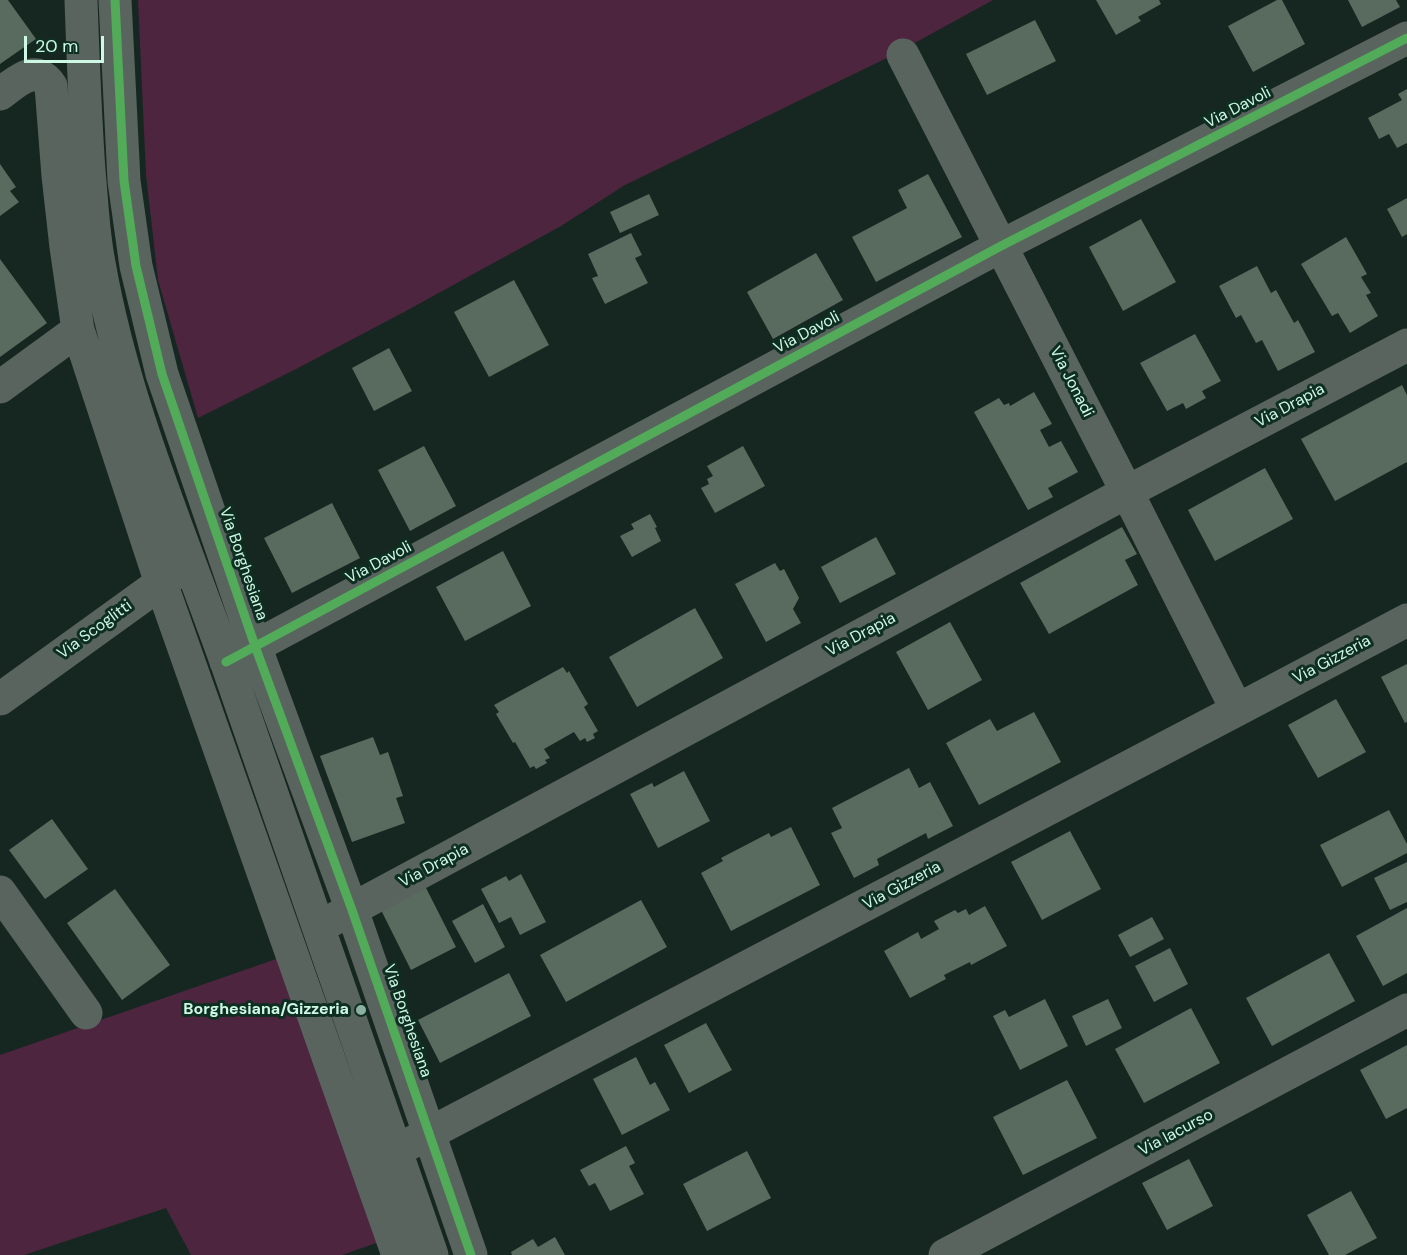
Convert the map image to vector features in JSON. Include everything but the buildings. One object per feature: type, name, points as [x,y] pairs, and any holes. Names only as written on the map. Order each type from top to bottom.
[{"type":"street","points":[[81,0],[85,115],[96,248],[108,308],[129,386],[142,431],[226,662],[432,1255]]},
{"type":"street","name":"Via Borghesiana","points":[[115,0],[124,181],[136,266],[162,374],[255,646],[352,910],[471,1255]]},
{"type":"street","name":"Via Davoli","points":[[226,662],[1001,246],[1407,38]]},
{"type":"street","name":"Via Jonadi","points":[[903,55],[1237,711]]},
{"type":"street","points":[[0,94],[29,75],[39,74],[46,78],[53,91],[60,188],[78,330],[161,583],[398,1255]]},
{"type":"street","points":[[0,387],[78,330]]},
{"type":"street","name":"Via Drapia","points":[[317,928],[1127,492],[1407,345]]},
{"type":"street","points":[[129,386],[162,374]]},
{"type":"street","name":"Via Scoglitti","points":[[0,699],[190,562]]},
{"type":"street","name":"Via Gizzeria","points":[[396,1150],[1407,620]]},
{"type":"street","points":[[0,892],[86,1013]]},
{"type":"street","name":"Via Iacurso","points":[[945,1255],[1407,1010]]},
{"type":"shaded area","points":[[138,0],[993,0],[889,57],[625,185],[561,226],[404,312],[198,418],[158,280],[146,175]]},
{"type":"shaded area","points":[[279,958],[382,1241],[342,1255],[191,1255],[166,1208],[24,1255],[0,1255],[0,1055]]},
{"type":"cycle path","points":[[115,0],[124,181],[136,266],[162,374],[255,646],[352,910],[471,1255]]},
{"type":"cycle path","points":[[226,662],[1001,246],[1407,38]]},
{"type":"place","name":"Borghesiana/Gizzeria","points":[[361,1010]]}]
